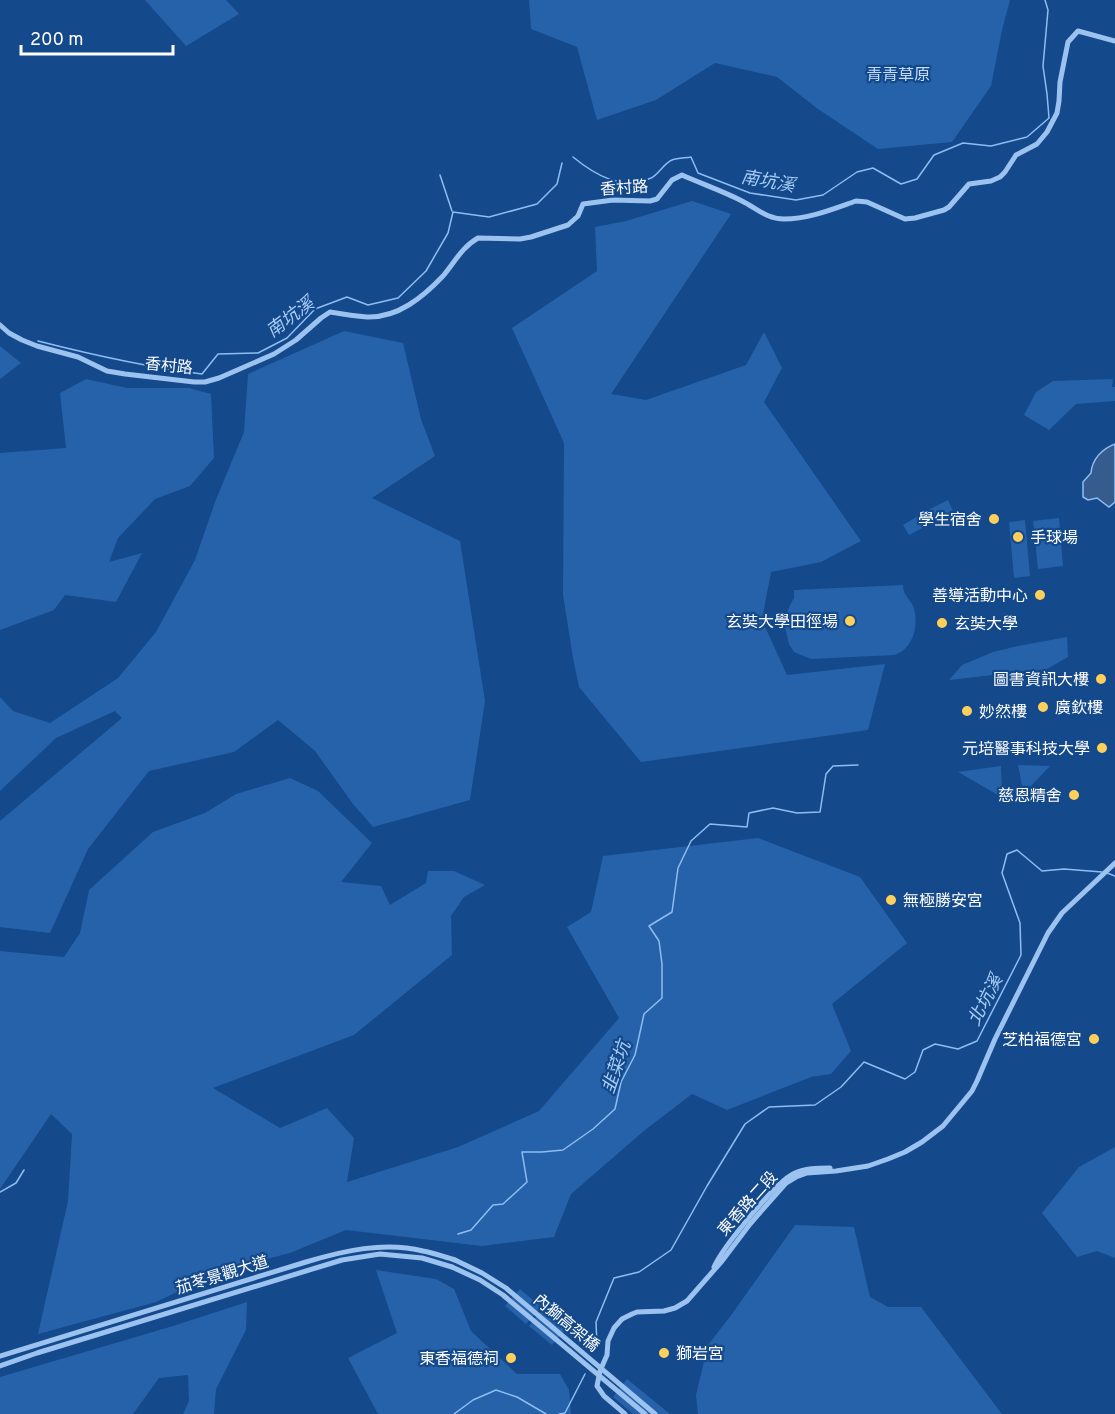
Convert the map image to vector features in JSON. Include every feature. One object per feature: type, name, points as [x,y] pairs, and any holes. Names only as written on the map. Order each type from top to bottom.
[{"type":"street","name":"香村路","points":[[0,325],[22,340],[78,357],[107,370],[125,374],[206,382],[274,354],[296,340],[330,312],[370,317],[393,314],[412,304],[443,275],[463,250],[478,238],[531,237],[568,225],[578,216],[583,204],[613,200],[650,201],[657,198],[672,180],[682,175],[743,201],[768,217],[801,218],[860,201],[905,219],[915,218],[949,207],[969,183],[991,181],[1000,177],[1016,155],[1037,144],[1047,132],[1057,113],[1068,42],[1078,31],[1115,41]]},
{"type":"street","name":"東香路二段","points":[[626,1414],[604,1396],[597,1386],[607,1355],[608,1341],[614,1328],[622,1319],[636,1312],[663,1311],[675,1308],[687,1301],[786,1183],[807,1173],[875,1164],[905,1152],[943,1126],[972,1091],[1048,933],[1062,913],[1115,863]]},
{"type":"street","name":"茄苳景觀大道","points":[[0,1356],[344,1251],[406,1248],[455,1260]]},
{"type":"street","name":"茄苳景觀大道","points":[[0,1366],[342,1260],[380,1254],[422,1258],[452,1268]]},
{"type":"street","name":"內獅高架橋","points":[[455,1260],[506,1288],[655,1414]]},
{"type":"street","name":"內獅高架橋","points":[[452,1268],[480,1280],[503,1294],[645,1414]]},
{"type":"green space","points":[[145,0],[226,0],[239,14],[186,46]]},
{"type":"green space","name":"青青草原","points":[[529,0],[1010,0],[991,86],[952,142],[878,149],[818,109],[777,77],[715,63],[656,100],[597,120],[577,47],[531,29]]},
{"type":"green space","points":[[692,201],[731,214],[611,394],[646,400],[746,365],[764,332],[782,368],[764,402],[861,541],[821,562],[771,572],[762,620],[787,675],[885,664],[868,730],[641,762],[579,687],[563,595],[564,443],[512,328],[597,271],[595,227],[626,221]]},
{"type":"green space","points":[[344,331],[403,343],[421,419],[435,456],[372,498],[460,541],[485,701],[470,800],[373,827],[353,804],[315,751],[278,720],[234,752],[149,771],[88,849],[50,933],[0,927],[0,821],[122,718],[115,711],[56,738],[0,791],[0,697],[13,711],[50,723],[118,678],[156,632],[195,560],[215,502],[244,432],[248,374]]},
{"type":"green space","points":[[0,346],[21,363],[0,379]]},
{"type":"green space","points":[[86,379],[127,388],[189,388],[211,394],[214,458],[190,486],[155,499],[118,538],[109,562],[142,553],[116,602],[65,595],[54,610],[0,630],[0,453],[66,448],[60,393]]},
{"type":"green space","points":[[1113,379],[1115,401],[1076,404],[1049,430],[1024,415],[1036,392],[1053,381]]},
{"type":"green space","points":[[948,500],[953,511],[934,522],[926,511]]},
{"type":"green space","points":[[925,512],[932,523],[909,535],[903,525]]},
{"type":"green space","points":[[1059,518],[1063,566],[1038,569],[1033,521]]},
{"type":"green space","points":[[1025,520],[1030,576],[1014,578],[1009,522]]},
{"type":"green space","name":"玄奘大學田徑場","points":[[903,585],[905,594],[913,606],[916,621],[910,642],[901,652],[894,655],[811,659],[794,652],[789,644],[785,627],[786,615],[794,598],[794,590]]},
{"type":"green space","points":[[1067,637],[1068,657],[1047,669],[949,680],[962,665],[993,652]]},
{"type":"green space","points":[[1018,765],[1050,766],[1028,789],[1023,791]]},
{"type":"green space","points":[[1001,766],[1002,794],[998,795],[958,772]]},
{"type":"green space","points":[[290,778],[318,791],[372,843],[341,882],[381,886],[390,905],[426,883],[428,871],[454,871],[485,885],[464,897],[451,916],[452,955],[354,1035],[213,1088],[280,1128],[327,1108],[354,1138],[347,1182],[458,1147],[539,1111],[619,1018],[567,927],[591,912],[603,856],[758,838],[860,877],[907,943],[832,1004],[851,1051],[831,1074],[811,1077],[727,1110],[692,1094],[645,1130],[571,1194],[554,1237],[482,1246],[346,1230],[290,1253],[224,1270],[156,1302],[38,1334],[68,1201],[72,1134],[51,1114],[0,1189],[0,951],[64,957],[80,933],[89,890],[153,832],[205,813],[236,794]]},
{"type":"green space","points":[[1115,1147],[1115,1258],[1097,1251],[1077,1257],[1042,1213],[1079,1167]]},
{"type":"green space","points":[[795,1225],[854,1227],[870,1297],[888,1307],[921,1307],[1002,1414],[698,1414],[696,1395],[708,1345]]},
{"type":"green space","points":[[376,1270],[436,1279],[454,1289],[471,1331],[517,1374],[560,1374],[569,1390],[571,1414],[378,1414],[348,1358],[397,1333]]},
{"type":"green space","points":[[520,1289],[541,1307],[526,1324],[505,1306]]},
{"type":"green space","points":[[247,1302],[246,1330],[216,1389],[214,1414],[183,1414],[189,1401],[188,1375],[159,1378],[133,1414],[0,1414],[0,1377]]},
{"type":"green space","points":[[543,1309],[567,1328],[552,1345],[529,1326]]},
{"type":"green space","points":[[627,1379],[670,1414],[633,1414],[613,1397]]},
{"type":"shaded area","points":[[1115,444],[1115,502],[1109,507],[1097,498],[1088,500],[1083,497],[1083,482],[1091,473],[1098,455]]},
{"type":"waterway","name":"南坑溪","points":[[573,157],[600,175],[619,182],[630,183],[651,178],[672,160],[691,157],[698,173],[750,193],[796,200],[823,195],[857,172],[873,168],[901,184],[917,179],[934,155],[963,143],[991,146],[1027,137],[1049,118],[1043,66],[1048,10],[1045,0]]},
{"type":"waterway","name":"南坑溪","points":[[38,341],[120,360],[202,374],[218,354],[258,353],[287,338],[315,309],[347,297],[368,305],[398,298],[426,271],[448,233],[453,212],[489,217],[537,204],[557,184],[562,163]]},
{"type":"waterway","points":[[440,175],[452,211]]},
{"type":"waterway","name":"韭菜坑","points":[[458,1234],[471,1230],[493,1205],[503,1204],[527,1182],[522,1152],[563,1150],[593,1129],[615,1109],[621,1082],[635,1055],[644,1014],[662,998],[659,941],[649,926],[672,912],[678,868],[691,841],[710,824],[747,827],[749,813],[773,808],[797,813],[820,812],[826,774],[833,766],[858,765]]},
{"type":"waterway","name":"北坑溪","points":[[597,1346],[596,1322],[614,1278],[639,1272],[671,1250],[745,1124],[769,1107],[815,1105],[841,1087],[864,1062],[905,1079],[915,1072],[923,1050],[935,1044],[958,1049],[977,1041],[1021,955],[1020,923],[1002,873],[1007,854],[1017,850],[1042,871],[1064,869],[1102,872]]},
{"type":"waterway","name":"北坑溪","points":[[1107,873],[1115,876]]},
{"type":"waterway","points":[[0,1192],[16,1183],[24,1170]]},
{"type":"waterway","name":"北坑溪","points":[[559,1414],[565,1413],[585,1374]]},
{"type":"waterway","name":"北坑溪","points":[[454,1414],[473,1400],[496,1390],[517,1397],[546,1414]]},
{"type":"place","name":"學生宿舍","points":[[994,519]]},
{"type":"place","name":"手球場","points":[[1018,537]]},
{"type":"place","name":"善導活動中心","points":[[1040,595]]},
{"type":"place","name":"玄奘大學田徑場","points":[[850,621]]},
{"type":"place","name":"玄奘大學","points":[[942,623]]},
{"type":"place","name":"圖書資訊大樓","points":[[1101,679]]},
{"type":"place","name":"廣欽樓","points":[[1043,707]]},
{"type":"place","name":"妙然樓","points":[[967,711]]},
{"type":"place","name":"元培醫事科技大學","points":[[1102,748]]},
{"type":"place","name":"慈恩精舍","points":[[1074,795]]},
{"type":"place","name":"無極勝安宮","points":[[891,900]]},
{"type":"place","name":"芝柏福德宮","points":[[1094,1039]]},
{"type":"place","name":"獅岩宮","points":[[664,1353]]},
{"type":"place","name":"東香福德祠","points":[[511,1358]]}]
